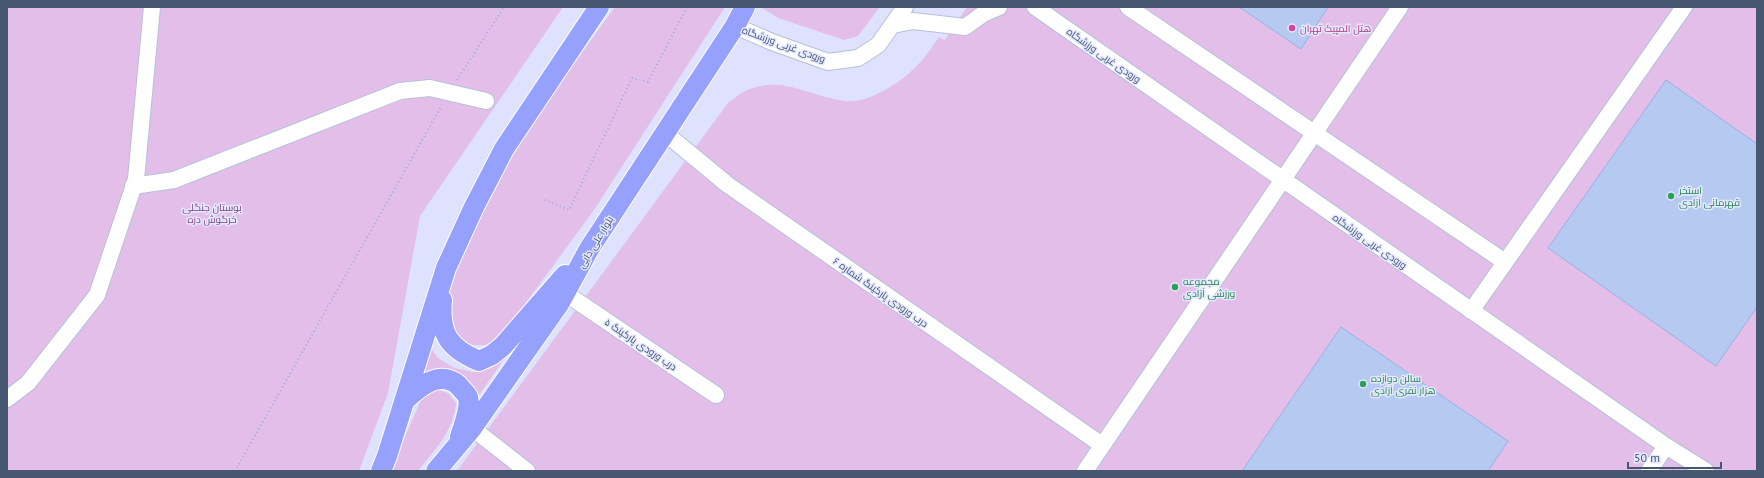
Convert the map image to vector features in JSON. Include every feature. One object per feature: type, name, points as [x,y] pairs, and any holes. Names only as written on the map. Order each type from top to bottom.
[{"type":"main road","points":[[381,471],[446,268],[474,207],[504,149],[599,7]]},
{"type":"main road","name":"بلوار علی دایی","points":[[436,471],[472,428],[559,304],[589,249],[735,26],[745,7]]},
{"type":"main road","points":[[446,268],[442,308],[442,328],[450,342],[466,355],[479,361],[492,355],[503,346],[589,249]]},
{"type":"main road","points":[[404,401],[424,384],[435,379],[448,380],[455,383],[468,397],[468,407],[458,443]]},
{"type":"lane","points":[[7,398],[28,383],[97,295],[136,179],[152,7]]},
{"type":"lane","name":"ورودی غربی ورزشگاه","points":[[735,26],[772,42],[828,62],[858,58],[878,45],[905,7]]},
{"type":"lane","points":[[893,25],[913,20],[965,27],[983,14],[999,7]]},
{"type":"lane","name":"ورودی غربی ورزشگاه","points":[[1035,7],[1666,446],[1706,471]]},
{"type":"lane","points":[[1128,7],[1505,262]]},
{"type":"lane","points":[[1085,471],[1400,7]]},
{"type":"lane","points":[[1471,311],[1684,7]]},
{"type":"lane","points":[[133,186],[174,180],[400,91],[430,88],[486,102]]},
{"type":"lane","name":"درب ورودی پارکینگ شماره ۶","points":[[665,133],[728,185],[1102,446]]},
{"type":"lane","name":"درب ورودی پارکینگ ۵","points":[[565,293],[716,395]]},
{"type":"lane","points":[[472,428],[527,471]]},
{"type":"lane","points":[[1649,471],[1666,446]]},
{"type":"path","points":[[235,471],[449,93],[504,7]]},
{"type":"path","points":[[545,200],[569,210],[632,78],[648,82],[687,7]]},
{"type":"green space","name":"بوستان جنگلی خرگوش دره","points":[[7,7],[563,7],[420,216],[388,393],[359,471],[7,471]]},
{"type":"green space","points":[[615,7],[725,7],[594,210],[503,334],[486,345],[469,345],[456,334],[448,308],[451,277],[486,200],[540,110]]},
{"type":"green space","points":[[761,7],[880,7],[858,36],[844,40],[778,18]]},
{"type":"green space","name":"مجموعه ورزشی آزادی","points":[[967,7],[1757,7],[1757,471],[457,471],[728,103],[745,91],[758,86],[771,85],[796,88],[832,99],[845,101],[855,101],[877,94],[908,74],[927,54],[939,37],[945,40]]},
{"type":"green space","points":[[425,340],[438,358],[454,368],[473,372],[489,368],[510,351],[474,402],[471,392],[417,382]]},
{"type":"green space","points":[[436,389],[448,393],[456,403],[451,422],[442,440],[418,471],[390,471],[422,398]]},
{"type":"building","name":"هتل المپیک تهران","points":[[1239,7],[1328,7],[1301,49]]},
{"type":"building","name":"استخر قهرمانی آزادی","points":[[1666,80],[1757,144],[1757,307],[1716,366],[1548,248]]},
{"type":"building","name":"سالن دوازده هزار نفری آزادی","points":[[1341,327],[1508,441],[1488,471],[1242,471]]},
{"type":"place","name":"هتل المپیک تهران","points":[[1292,28]]},
{"type":"place","name":"استخر قهرمانی آزادی","points":[[1671,196]]},
{"type":"place","name":"مجموعه ورزشی آزادی","points":[[1175,287]]},
{"type":"place","name":"سالن دوازده هزار نفری آزادی","points":[[1363,384]]}]
